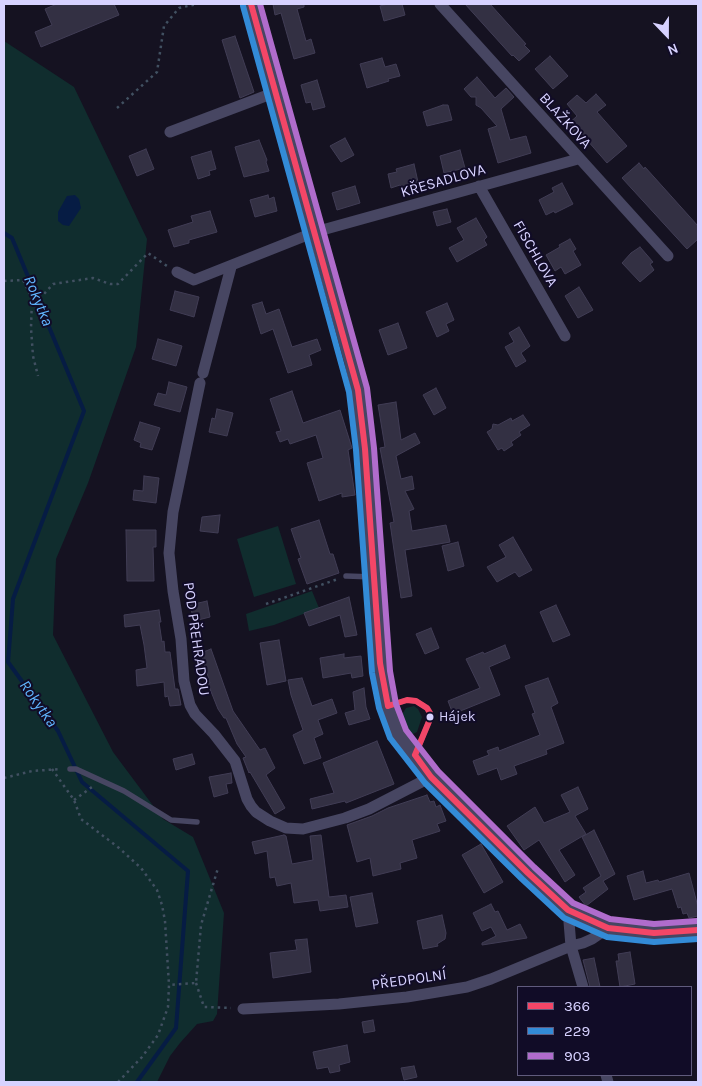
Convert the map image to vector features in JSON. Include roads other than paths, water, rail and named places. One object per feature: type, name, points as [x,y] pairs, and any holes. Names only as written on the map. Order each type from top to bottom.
[{"type":"street","points":[[251,4],[358,390],[366,449],[380,663],[388,706],[398,734],[431,777],[568,910],[608,928],[654,933],[698,930]]},
{"type":"street","name":"BLAŽKOVA","points":[[440,4],[578,159],[668,256]]},
{"type":"street","points":[[170,132],[276,92]]},
{"type":"street","name":"KŘESADLOVA","points":[[177,272],[194,280],[231,267],[315,232],[578,159]]},
{"type":"street","name":"FISCHLOVA","points":[[478,186],[565,336]]},
{"type":"street","name":"POD PŘEHRADOU","points":[[231,267],[202,378],[173,512],[169,552],[181,639],[184,680],[190,705],[195,714],[214,734],[235,761],[247,799],[256,812],[286,828],[303,829],[345,818],[369,809],[431,777]]},
{"type":"street","points":[[568,910],[571,946],[583,986]]},
{"type":"street","name":"PŘEDPOLNÍ","points":[[243,1009],[339,1004],[407,997],[467,987],[592,939],[608,928]]},
{"type":"lane","points":[[346,576],[375,577]]},
{"type":"lane","points":[[388,706],[407,700],[416,701],[427,708],[430,713],[430,719],[415,755]]},
{"type":"lane","points":[[70,769],[124,791],[172,820],[197,822]]},
{"type":"water","points":[[75,195],[79,199],[81,208],[69,226],[63,225],[58,221],[58,212],[67,196]]},
{"type":"waterway","name":"Rokytka","points":[[4,233],[12,238],[84,411],[13,599],[8,662],[58,731],[82,782],[188,871],[176,1028],[137,1082]]},
{"type":"place","name":"Hájek","points":[[430,717]]}]
